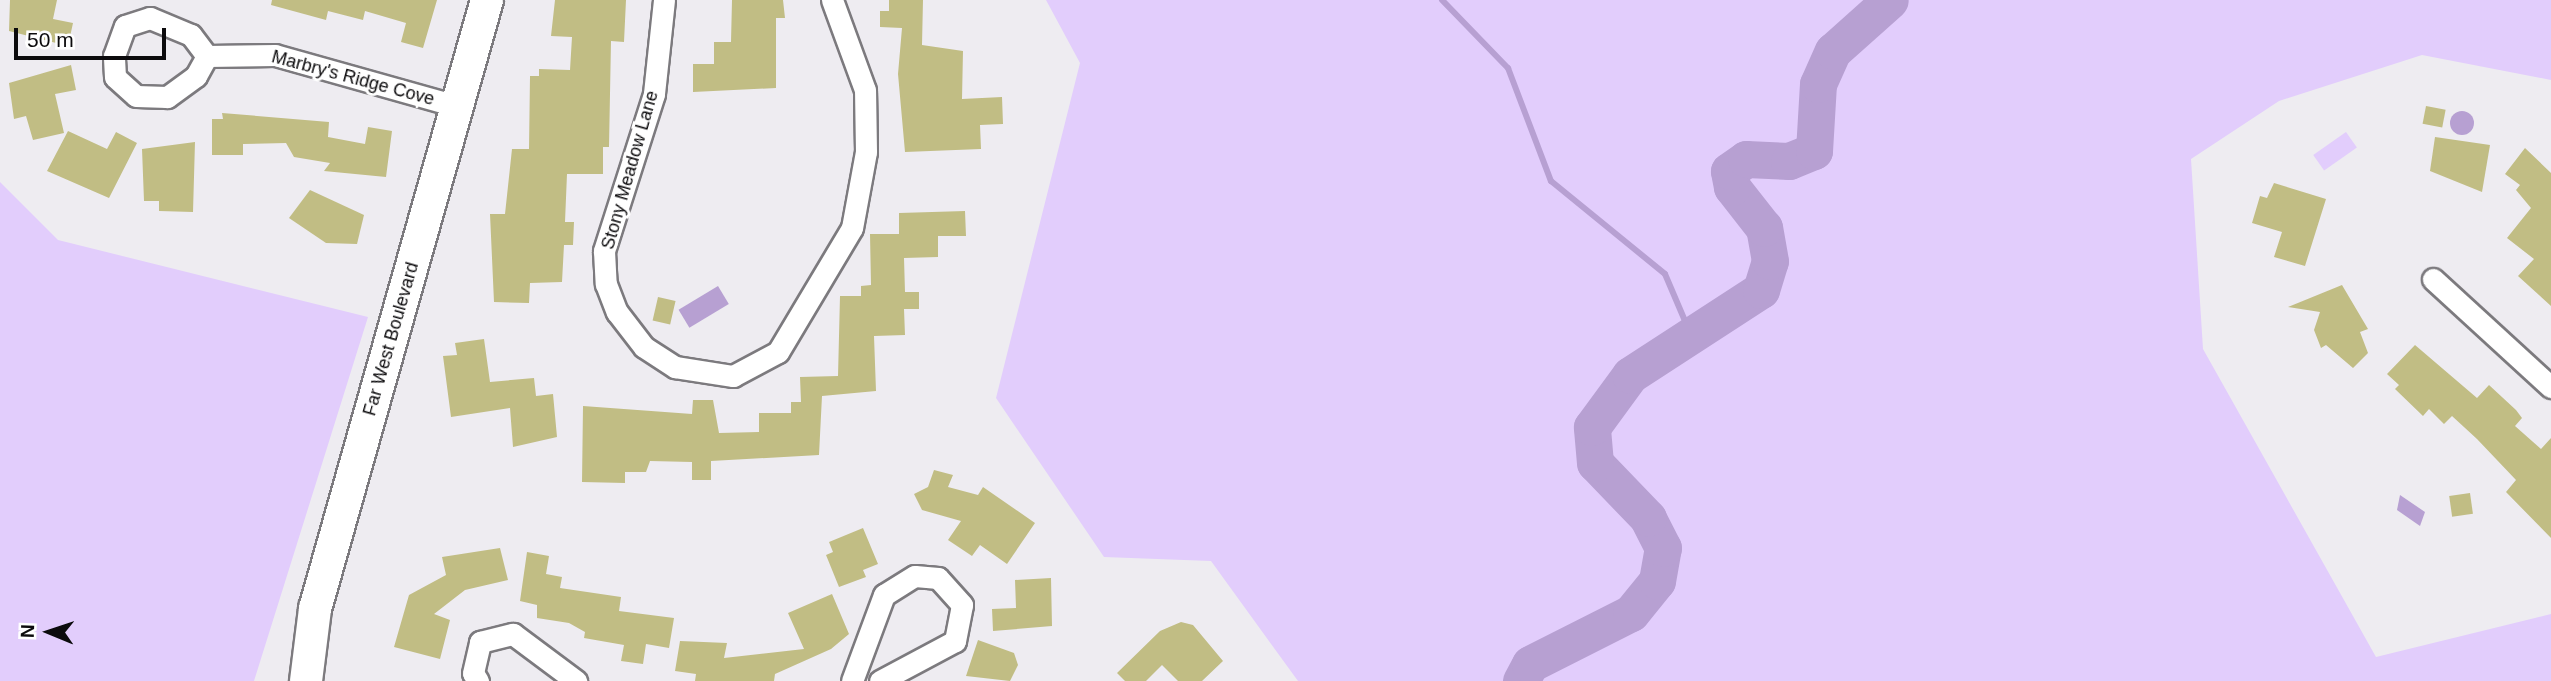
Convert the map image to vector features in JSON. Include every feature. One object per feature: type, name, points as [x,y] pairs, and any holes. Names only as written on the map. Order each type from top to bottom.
[{"type":"street","name":"Far West Boulevard","points":[[306,681],[315,609],[487,0]]},
{"type":"street","name":"Stony Meadow Lane","points":[[664,0],[654,94],[604,251],[606,284],[617,312],[644,347],[675,367],[733,376],[778,352],[852,228],[866,152],[865,90],[832,0]]},
{"type":"street","points":[[136,20],[169,20],[191,35],[207,56],[196,76],[167,97],[136,96],[116,77],[120,38],[136,20]]},
{"type":"street","name":"Marbry's Ridge Cove","points":[[207,56],[275,55],[457,106]]},
{"type":"street","points":[[2433,279],[2551,387]]},
{"type":"street","points":[[852,681],[884,595],[915,576],[938,578],[962,605],[954,641],[880,681]]},
{"type":"street","points":[[478,681],[473,673],[480,642],[513,634],[576,681]]},
{"type":"shaded area","points":[[1046,0],[2551,0],[2551,80],[2422,55],[2279,101],[2191,159],[2203,349],[2376,657],[2551,614],[2551,681],[1298,681],[1211,561],[1104,557],[996,398],[1080,63]]},
{"type":"shaded area","points":[[2462,111],[2473,118],[2474,123],[2467,134],[2462,135],[2451,128],[2450,123],[2457,112]]},
{"type":"shaded area","points":[[2346,132],[2357,148],[2324,171],[2313,155]]},
{"type":"shaded area","points":[[0,182],[58,240],[368,317],[254,681],[0,681]]},
{"type":"shaded area","points":[[718,286],[729,304],[689,328],[679,310]]},
{"type":"shaded area","points":[[2400,495],[2425,512],[2420,526],[2397,510]]},
{"type":"building","points":[[10,0],[57,0],[53,19],[73,23],[68,46],[9,31]]},
{"type":"building","points":[[272,0],[437,0],[423,48],[401,42],[406,23],[365,11],[363,20],[328,11],[326,20],[271,5]]},
{"type":"building","points":[[555,0],[626,0],[624,42],[611,41],[609,147],[603,147],[603,174],[567,174],[565,222],[574,222],[573,245],[564,245],[562,282],[530,283],[529,303],[494,302],[490,214],[505,214],[512,149],[529,149],[530,76],[539,76],[539,69],[570,70],[572,37],[551,36]]},
{"type":"building","points":[[732,0],[783,0],[785,18],[776,18],[776,88],[693,92],[693,64],[714,64],[714,42],[731,42]]},
{"type":"building","points":[[889,0],[923,0],[922,45],[963,51],[962,99],[1002,97],[1003,124],[980,125],[981,149],[905,152],[898,74],[902,28],[880,27],[880,11],[889,11]]},
{"type":"building","points":[[71,65],[76,90],[55,94],[64,133],[33,140],[26,116],[14,119],[9,83]]},
{"type":"building","points":[[2426,106],[2446,110],[2442,127],[2423,124]]},
{"type":"building","points":[[222,113],[329,122],[328,137],[365,144],[368,127],[392,131],[386,177],[324,171],[330,163],[294,157],[286,143],[243,144],[243,155],[212,155],[212,119],[223,119]]},
{"type":"building","points":[[68,131],[107,149],[116,132],[137,143],[109,198],[47,171]]},
{"type":"building","points":[[2435,137],[2490,145],[2482,192],[2430,171]]},
{"type":"building","points":[[195,142],[193,212],[159,211],[159,201],[144,201],[142,149]]},
{"type":"building","points":[[2525,148],[2551,173],[2551,306],[2518,276],[2534,259],[2507,238],[2531,208],[2516,190],[2520,185],[2505,174]]},
{"type":"building","points":[[2274,183],[2326,199],[2305,266],[2274,257],[2282,232],[2252,223],[2260,196],[2267,198]]},
{"type":"building","points":[[310,190],[364,215],[357,244],[326,243],[289,218]]},
{"type":"building","points":[[965,211],[966,236],[938,236],[938,257],[904,258],[905,292],[919,292],[919,309],[904,309],[905,335],[874,336],[876,391],[822,396],[819,455],[711,461],[711,480],[692,480],[692,462],[650,461],[646,472],[625,472],[625,483],[582,482],[583,406],[692,414],[693,400],[713,400],[719,433],[759,432],[759,413],[791,413],[791,402],[801,402],[800,377],[838,376],[840,296],[861,296],[861,286],[871,285],[870,234],[899,234],[899,213]]},
{"type":"building","points":[[2342,285],[2368,329],[2360,332],[2368,353],[2353,368],[2326,345],[2321,348],[2314,330],[2320,312],[2288,307]]},
{"type":"building","points":[[658,297],[676,301],[670,324],[653,320]]},
{"type":"building","points":[[484,339],[490,382],[534,378],[536,396],[553,394],[557,437],[513,447],[510,408],[451,417],[443,356],[457,355],[455,343]]},
{"type":"building","points":[[2415,345],[2477,398],[2489,385],[2522,418],[2515,426],[2541,449],[2551,438],[2551,538],[2506,492],[2516,480],[2477,439],[2452,416],[2444,424],[2429,409],[2423,416],[2395,389],[2399,385],[2387,374]]},
{"type":"building","points":[[934,470],[953,475],[948,487],[978,495],[983,487],[1035,523],[1007,564],[980,545],[972,556],[948,540],[961,521],[922,510],[914,494],[928,487]]},
{"type":"building","points":[[2470,493],[2473,514],[2452,517],[2449,496]]},
{"type":"building","points":[[863,528],[878,564],[863,570],[866,577],[839,587],[826,555],[833,552],[829,542]]},
{"type":"building","points":[[500,548],[508,580],[465,590],[434,614],[450,620],[440,659],[394,647],[409,595],[446,575],[442,557]]},
{"type":"building","points":[[527,552],[549,556],[546,574],[562,577],[560,588],[621,597],[619,611],[674,618],[669,648],[646,644],[643,664],[621,661],[624,645],[584,638],[585,632],[569,623],[537,618],[537,605],[520,601]]},
{"type":"building","points":[[1051,578],[1052,626],[993,631],[992,609],[1016,608],[1015,580]]},
{"type":"building","points":[[832,594],[849,634],[831,649],[775,674],[774,681],[695,681],[696,674],[675,671],[680,641],[727,643],[724,658],[804,649],[788,613]]},
{"type":"building","points":[[1181,622],[1193,625],[1223,661],[1202,681],[1178,681],[1162,665],[1146,681],[1125,681],[1117,673],[1160,631]]},
{"type":"building","points":[[978,640],[1014,653],[1018,665],[1010,681],[966,676]]},
{"type":"waterway","points":[[1442,0],[1508,68],[1551,181],[1665,274],[1691,335]]},
{"type":"waterway","points":[[1521,681],[1530,664],[1631,613],[1657,581],[1663,548],[1648,518],[1595,463],[1592,427],[1630,375],[1761,290],[1770,261],[1764,228],[1732,187],[1729,171],[1746,159],[1789,161],[1814,151],[1818,84],[1833,51],[1890,0]]}]
